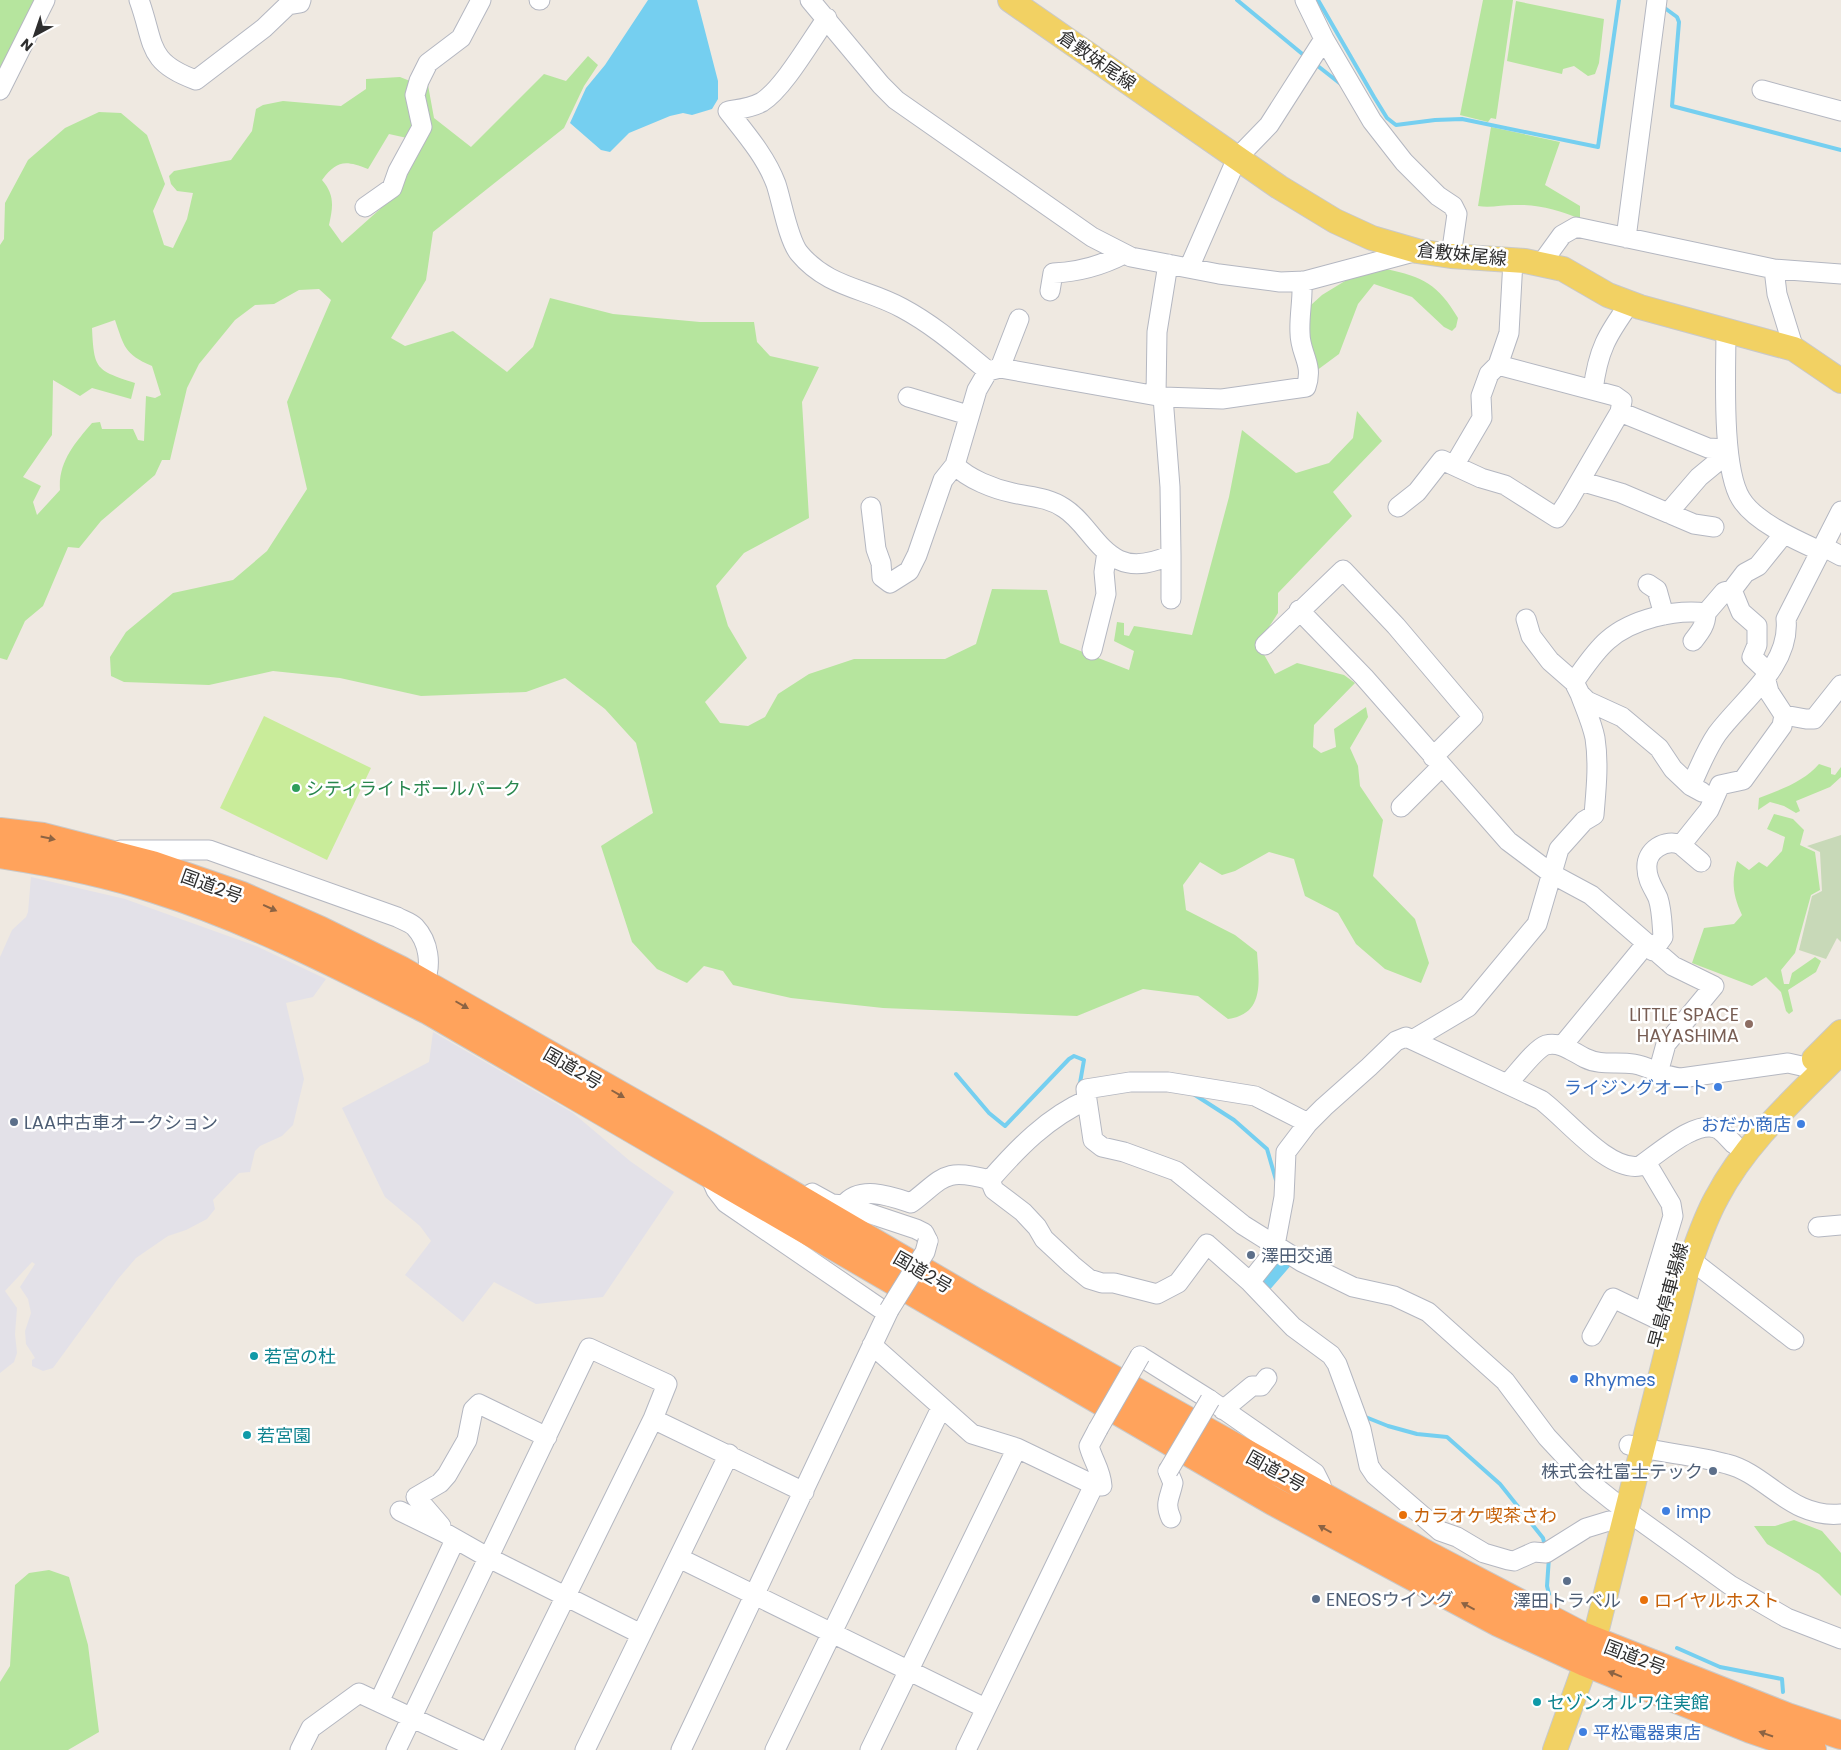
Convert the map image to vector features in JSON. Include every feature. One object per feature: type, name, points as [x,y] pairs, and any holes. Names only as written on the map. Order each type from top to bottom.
[{"type":"highway","name":"国道2号","points":[[0,832],[43,837],[102,850],[242,896],[319,930],[424,984],[736,1162],[967,1297],[1587,1646],[1751,1729],[1812,1750]]},
{"type":"highway","name":"国道2号","points":[[0,854],[104,874],[155,889],[234,917],[324,958],[428,1010],[1273,1501],[1498,1622],[1587,1646],[1841,1735]]},
{"type":"main road","name":"倉敷妹尾線","points":[[1010,0],[1306,204],[1335,221],[1372,238],[1417,251],[1451,256],[1513,260],[1563,269],[1608,295],[1630,303],[1794,349],[1841,381]]},
{"type":"main road","name":"早島停車場線","points":[[1555,1750],[1587,1646],[1616,1511],[1691,1260],[1707,1216],[1732,1171],[1841,1032]]},
{"type":"main road","name":"早島停車場線","points":[[1636,1447],[1652,1317],[1684,1232],[1717,1166],[1763,1110],[1811,1072],[1841,1052]]},
{"type":"street","points":[[0,90],[45,0]]},
{"type":"street","points":[[139,0],[148,35],[160,60],[174,72],[196,80],[264,28],[288,5],[300,3],[301,0]]},
{"type":"street","points":[[365,207],[392,188],[398,171],[422,127],[415,95],[418,81],[428,63],[461,38],[482,0]]},
{"type":"street","points":[[810,0],[827,18],[881,85],[896,100],[1092,237],[1124,254],[1189,268],[1280,282],[1302,282],[1417,251]]},
{"type":"street","points":[[1305,0],[1324,39],[1372,121],[1404,162],[1438,196],[1453,206],[1457,214],[1451,256]]},
{"type":"street","points":[[1626,238],[1656,0]]},
{"type":"street","points":[[827,18],[778,88],[764,101],[750,108],[728,111],[758,150],[776,184],[798,252],[824,274],[845,286],[902,307],[994,370],[1159,396],[1222,399],[1306,387],[1311,374],[1299,334],[1303,301],[1302,282]]},
{"type":"street","points":[[1189,268],[1237,158],[1269,124],[1324,39]]},
{"type":"street","points":[[1762,90],[1841,111]]},
{"type":"street","points":[[1542,264],[1562,235],[1570,229],[1586,228],[1774,269],[1841,274]]},
{"type":"street","points":[[1050,291],[1052,273],[1075,272],[1109,262],[1124,254]]},
{"type":"street","points":[[1455,464],[1482,418],[1481,396],[1489,374],[1498,365],[1509,333],[1513,260]]},
{"type":"street","points":[[1168,264],[1157,332],[1159,396],[1170,487],[1170,600]]},
{"type":"street","points":[[1774,269],[1777,294],[1794,349]]},
{"type":"street","points":[[1593,390],[1597,363],[1607,336],[1630,303]]},
{"type":"street","points":[[871,507],[882,577],[890,583],[909,571],[917,555],[943,480],[955,465],[968,415],[977,390],[994,370],[1020,319]]},
{"type":"street","points":[[1726,330],[1728,451],[1741,499],[1783,535],[1841,556]]},
{"type":"street","points":[[1398,507],[1417,492],[1442,460],[1455,464],[1481,478],[1505,485],[1557,518],[1620,412],[1622,401],[1615,396],[1498,365]]},
{"type":"street","points":[[908,397],[968,415]]},
{"type":"street","points":[[1620,412],[1708,448],[1728,451]]},
{"type":"street","points":[[1668,513],[1699,477],[1728,451]]},
{"type":"street","points":[[955,465],[960,471],[985,483],[1011,493],[1047,499],[1064,508],[1082,522],[1107,552],[1120,561],[1140,564],[1157,561],[1171,555]]},
{"type":"street","points":[[1580,482],[1621,493],[1694,524],[1714,527]]},
{"type":"street","points":[[1692,786],[1705,754],[1717,734],[1782,654],[1787,632],[1786,620],[1841,511]]},
{"type":"street","points":[[1693,641],[1702,630],[1706,620],[1706,613],[1724,592],[1732,590],[1745,573],[1758,566],[1783,535]]},
{"type":"street","points":[[1092,650],[1106,594],[1104,572],[1107,552]]},
{"type":"street","points":[[1265,645],[1299,610],[1343,570],[1396,626],[1473,717],[1402,807]]},
{"type":"street","points":[[1648,584],[1657,590],[1664,615]]},
{"type":"street","points":[[1681,845],[1709,810],[1720,785],[1743,780],[1785,720],[1770,692],[1767,674],[1752,657],[1757,645],[1757,626],[1741,612],[1732,590]]},
{"type":"street","points":[[1299,610],[1364,677],[1496,830],[1552,874],[1591,895],[1672,966],[1714,986],[1666,1044],[1658,1073]]},
{"type":"street","points":[[1577,688],[1607,640],[1626,627],[1664,615],[1690,611],[1706,613]]},
{"type":"street","points":[[1526,620],[1531,636],[1550,661],[1588,701],[1622,717],[1659,748],[1673,769],[1692,786],[1714,798]]},
{"type":"street","points":[[1784,715],[1806,720],[1814,718],[1841,685]]},
{"type":"street","points":[[1414,1038],[1468,1007],[1537,924],[1559,849],[1584,821],[1594,815],[1598,778],[1597,754],[1594,736],[1577,688]]},
{"type":"street","points":[[1562,1046],[1650,947],[1663,937],[1661,913],[1646,868],[1655,850],[1664,843],[1672,842],[1681,845],[1701,862]]},
{"type":"street","points":[[102,850],[209,850],[397,917],[414,926],[425,941],[429,972],[424,984]]},
{"type":"street","points":[[1250,1282],[1279,1248],[1286,1152],[1308,1123],[1396,1041],[1406,1037],[1414,1038],[1425,1046],[1541,1100],[1559,1113],[1593,1147],[1620,1163],[1631,1167],[1646,1162],[1689,1132],[1701,1127],[1711,1127],[1720,1130],[1734,1144]]},
{"type":"street","points":[[1508,1083],[1544,1046],[1562,1046],[1594,1062],[1632,1064],[1668,1077],[1681,1078],[1788,1063],[1811,1072]]},
{"type":"street","points":[[1308,1123],[1255,1096],[1168,1082],[1106,1084],[1086,1089],[1094,1140],[1102,1147],[1124,1152],[1176,1170],[1243,1225],[1279,1248],[1353,1287],[1394,1296],[1428,1312],[1505,1381],[1547,1437],[1616,1511],[1730,1585],[1787,1618],[1841,1639]]},
{"type":"street","points":[[990,1180],[1022,1144],[1070,1107],[1087,1100]]},
{"type":"street","points":[[681,1750],[756,1595],[888,1312],[924,1252],[928,1241],[924,1233],[916,1229],[821,1199],[755,1162],[736,1162]]},
{"type":"street","points":[[1592,1336],[1613,1298],[1652,1317],[1673,1216],[1668,1200],[1646,1162]]},
{"type":"street","points":[[708,1173],[716,1190],[726,1203],[888,1312]]},
{"type":"street","points":[[844,1205],[850,1198],[866,1193],[910,1203],[930,1185],[948,1176],[978,1176],[990,1180],[994,1190],[1023,1212],[1044,1239],[1089,1279],[1157,1294],[1178,1283],[1207,1244],[1250,1282],[1293,1327],[1334,1359],[1361,1429],[1369,1466],[1376,1475],[1436,1528],[1457,1537],[1484,1553],[1514,1560],[1534,1552],[1547,1552],[1616,1511]]},
{"type":"street","points":[[1818,1227],[1841,1225]]},
{"type":"street","points":[[1691,1260],[1794,1340]]},
{"type":"street","points":[[872,1345],[972,1434],[1016,1448],[1094,1485],[1102,1486],[1100,1468],[1092,1458],[1089,1446],[1140,1356],[1217,1405],[1315,1473],[1324,1498]]},
{"type":"street","points":[[396,1750],[589,1348],[667,1384],[653,1419],[490,1750]]},
{"type":"street","points":[[1171,1518],[1166,1508],[1166,1501],[1173,1483],[1168,1471],[1217,1405],[1252,1386],[1261,1386],[1267,1378]]},
{"type":"street","points":[[450,1537],[416,1497],[440,1483],[447,1475],[467,1440],[473,1410],[479,1404],[547,1437]]},
{"type":"street","points":[[775,1750],[941,1408]]},
{"type":"street","points":[[653,1419],[729,1454],[804,1492]]},
{"type":"street","points":[[1636,1447],[1728,1464],[1800,1506],[1818,1512],[1841,1514]]},
{"type":"street","points":[[870,1750],[1016,1448]]},
{"type":"street","points":[[586,1750],[729,1454]]},
{"type":"street","points":[[966,1750],[1094,1485]]},
{"type":"street","points":[[400,1511],[641,1634]]},
{"type":"street","points":[[379,1702],[450,1537]]},
{"type":"street","points":[[680,1558],[985,1708]]},
{"type":"street","points":[[300,1750],[311,1728],[359,1693],[481,1750]]},
{"type":"shaded area","points":[[31,877],[125,899],[256,946],[326,979],[313,997],[286,1003],[304,1079],[293,1125],[282,1136],[260,1146],[255,1151],[250,1172],[239,1173],[213,1200],[215,1209],[207,1219],[186,1230],[168,1236],[136,1258],[118,1279],[53,1368],[43,1371],[32,1366],[32,1360],[35,1358],[26,1344],[25,1331],[31,1313],[28,1299],[20,1287],[35,1264],[32,1262],[5,1291],[17,1308],[15,1334],[17,1353],[14,1362],[0,1373],[0,957],[12,930],[26,917],[28,912]]},
{"type":"shaded area","points":[[433,1032],[573,1113],[630,1161],[674,1192],[603,1297],[536,1304],[494,1282],[463,1322],[405,1275],[431,1241],[420,1226],[385,1197],[342,1108],[429,1062]]},
{"type":"green space","points":[[0,0],[37,0],[0,80]]},
{"type":"green space","points":[[1483,0],[1513,0],[1496,119],[1491,118],[1488,122],[1460,115]]},
{"type":"green space","points":[[1516,1],[1604,19],[1599,63],[1595,74],[1588,76],[1574,66],[1563,69],[1562,74],[1507,61]]},
{"type":"green space","points":[[588,56],[598,65],[584,86],[564,128],[433,232],[426,280],[391,338],[405,346],[453,331],[507,372],[533,347],[550,298],[613,314],[700,322],[754,322],[757,342],[770,356],[819,367],[802,402],[809,518],[744,553],[716,586],[728,626],[747,658],[705,702],[720,723],[748,726],[765,717],[778,694],[809,674],[854,659],[945,659],[976,644],[992,589],[1047,590],[1060,643],[1129,670],[1134,651],[1114,641],[1117,622],[1124,623],[1124,635],[1129,636],[1134,626],[1192,635],[1229,497],[1242,430],[1296,473],[1329,463],[1353,438],[1357,411],[1382,441],[1333,492],[1352,516],[1278,593],[1278,613],[1258,644],[1275,674],[1297,663],[1344,675],[1355,683],[1314,725],[1313,747],[1321,753],[1336,747],[1334,729],[1366,707],[1368,717],[1350,748],[1358,766],[1360,786],[1383,820],[1373,876],[1415,919],[1429,963],[1421,983],[1385,969],[1356,944],[1338,913],[1305,896],[1294,859],[1269,852],[1235,871],[1222,875],[1200,862],[1183,885],[1186,910],[1235,935],[1257,952],[1259,974],[1254,1003],[1248,1011],[1240,1016],[1228,1019],[1198,996],[1143,989],[1077,1016],[883,1008],[791,998],[733,985],[723,971],[704,966],[687,983],[657,969],[632,942],[601,846],[653,813],[636,743],[605,709],[565,678],[526,692],[421,696],[340,678],[273,671],[209,685],[124,682],[111,676],[110,657],[126,632],[173,593],[233,580],[267,551],[307,489],[287,402],[331,300],[319,289],[299,290],[274,304],[255,305],[235,320],[199,364],[187,388],[170,460],[162,460],[155,475],[101,521],[79,548],[68,547],[43,606],[25,621],[7,660],[0,658],[0,245],[4,239],[5,203],[28,160],[65,128],[99,112],[121,113],[147,135],[165,184],[153,211],[164,245],[173,248],[187,219],[193,193],[177,191],[171,184],[169,176],[174,171],[231,160],[252,131],[256,109],[263,105],[283,101],[341,106],[366,89],[366,79],[400,77],[410,81],[418,129],[407,138],[389,134],[368,169],[347,163],[337,165],[322,180],[329,191],[332,201],[329,225],[342,243],[398,193],[418,153],[421,89],[428,85],[434,118],[471,147],[544,74],[566,81]],"holes":[[[115,320],[123,343],[130,353],[152,366],[161,395],[155,398],[146,396],[144,441],[138,440],[133,429],[102,429],[100,422],[92,423],[74,446],[65,462],[60,480],[60,490],[37,515],[33,502],[41,486],[23,477],[52,435],[53,380],[80,396],[92,388],[131,399],[135,383],[105,371],[96,360],[94,352],[92,328]]]},
{"type":"green space","points":[[1491,127],[1560,142],[1545,185],[1580,206],[1580,219],[1556,210],[1531,205],[1478,206]]},
{"type":"green space","points":[[1386,269],[1420,279],[1436,290],[1444,297],[1458,318],[1456,327],[1452,331],[1444,327],[1412,297],[1374,284],[1358,304],[1339,354],[1316,371],[1304,334],[1311,305],[1322,295],[1363,270]]},
{"type":"green space","name":"シティライトボールパーク","points":[[264,716],[371,768],[327,860],[220,808]]},
{"type":"green space","points":[[1819,764],[1831,768],[1831,774],[1835,775],[1841,767],[1841,777],[1830,787],[1796,801],[1800,811],[1796,813],[1784,806],[1770,802],[1758,810],[1759,798],[1799,780]]},
{"type":"green space","points":[[1774,814],[1793,819],[1804,830],[1800,845],[1815,852],[1820,890],[1811,895],[1795,953],[1781,970],[1784,984],[1789,984],[1792,973],[1815,957],[1821,961],[1816,972],[1788,990],[1793,1011],[1789,1014],[1786,1011],[1781,992],[1766,977],[1752,986],[1692,963],[1704,928],[1734,924],[1742,915],[1734,888],[1737,861],[1749,870],[1759,862],[1767,867],[1782,851],[1785,837],[1767,829]]},
{"type":"green space","points":[[1841,835],[1841,942],[1837,938],[1826,959],[1799,950],[1812,896],[1822,891],[1820,852],[1807,846]]},
{"type":"green space","points":[[1794,1520],[1822,1531],[1841,1553],[1841,1596],[1819,1574],[1767,1544],[1754,1526],[1775,1526]]},
{"type":"green space","points":[[49,1570],[69,1577],[88,1645],[99,1732],[68,1750],[0,1750],[0,1682],[10,1666],[15,1585],[29,1573]]},
{"type":"water","points":[[648,0],[697,0],[718,81],[718,99],[712,109],[692,115],[683,113],[670,116],[629,133],[610,152],[601,150],[570,123],[586,88],[605,65]]},
{"type":"water","points":[[1275,1257],[1293,1263],[1266,1294],[1259,1287]]},
{"type":"waterway","points":[[1237,0],[1306,57]]},
{"type":"waterway","points":[[1318,0],[1387,118],[1396,125],[1462,119],[1598,147],[1619,0]]},
{"type":"waterway","points":[[1662,6],[1677,17],[1679,22],[1672,106],[1841,150]]},
{"type":"waterway","points":[[1314,63],[1342,85]]},
{"type":"waterway","points":[[956,1074],[989,1113],[1005,1126],[1074,1056],[1084,1060],[1080,1083],[1082,1083]]},
{"type":"waterway","points":[[1195,1095],[1234,1120],[1267,1149],[1276,1180]]},
{"type":"waterway","points":[[1363,1416],[1388,1426],[1417,1434],[1447,1437],[1500,1484],[1543,1538],[1545,1546]]},
{"type":"waterway","points":[[1549,1557],[1547,1586],[1549,1594]]},
{"type":"waterway","points":[[1677,1648],[1720,1667],[1782,1679],[1783,1692]]},
{"type":"place","name":"シティライトボールパーク","points":[[296,788]]},
{"type":"place","name":"LITTLE SPACE HAYASHIMA","points":[[1749,1024]]},
{"type":"place","name":"ライジングオート","points":[[1718,1087]]},
{"type":"place","name":"LAA中古車オークション","points":[[14,1122]]},
{"type":"place","name":"おだか商店","points":[[1801,1124]]},
{"type":"place","name":"澤田交通","points":[[1251,1255]]},
{"type":"place","name":"若宮の杜","points":[[254,1356]]},
{"type":"place","name":"Rhymes","points":[[1574,1379]]},
{"type":"place","name":"若宮園","points":[[247,1435]]},
{"type":"place","name":"株式会社富士テック","points":[[1713,1471]]},
{"type":"place","name":"imp","points":[[1666,1511]]},
{"type":"place","name":"カラオケ喫茶さわ","points":[[1403,1515]]},
{"type":"place","name":"澤田トラベル","points":[[1567,1581]]},
{"type":"place","name":"ENEOSウイング","points":[[1316,1599]]},
{"type":"place","name":"ロイヤルホスト","points":[[1644,1600]]},
{"type":"place","name":"セゾンオルワ住実館","points":[[1537,1702]]},
{"type":"place","name":"平松電器東店","points":[[1583,1732]]}]
